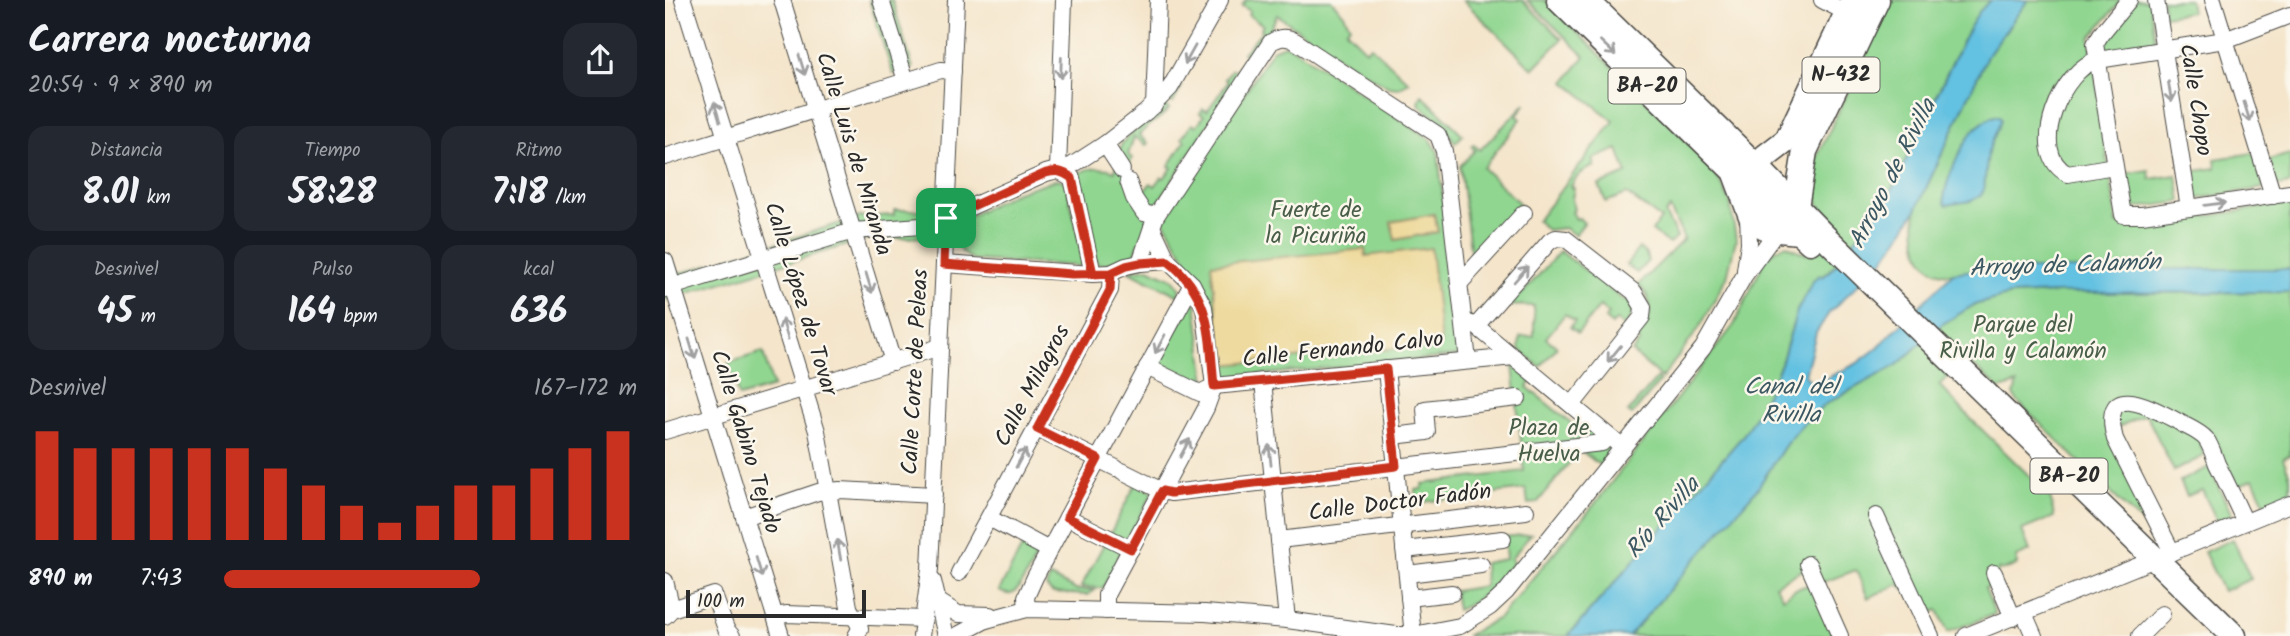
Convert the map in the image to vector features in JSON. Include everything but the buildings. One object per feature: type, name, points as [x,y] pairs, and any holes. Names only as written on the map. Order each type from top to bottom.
[{"type":"highway","name":"BA-20","points":[[1559,0],[1750,167]]},
{"type":"highway","name":"BA-20","points":[[1586,0],[1800,221],[1978,397],[2156,559],[2234,636]]},
{"type":"highway","name":"N-432","points":[[1800,221],[1796,145],[1877,0]]},
{"type":"highway","points":[[1796,145],[1850,7]]},
{"type":"highway","name":"N-432","points":[[1750,167],[1796,145]]},
{"type":"highway","points":[[1750,167],[1748,210],[1759,225],[1800,221]]},
{"type":"highway","name":"BA-20","points":[[2156,559],[2211,636]]},
{"type":"street","name":"Calle López de Tovar","points":[[683,0],[817,431],[852,617],[859,623],[860,629],[856,636]]},
{"type":"street","name":"Calle Luis de Miranda","points":[[782,0],[893,362]]},
{"type":"street","points":[[881,0],[906,81]]},
{"type":"street","name":"Calle Corte de Peleas","points":[[921,636],[930,569],[946,218],[947,71],[956,0]]},
{"type":"street","points":[[1058,170],[1064,0]]},
{"type":"street","points":[[1154,106],[1158,0]]},
{"type":"street","points":[[946,218],[1009,189],[1071,166],[1154,106],[1170,88],[1220,0]]},
{"type":"street","points":[[1822,0],[1850,7]]},
{"type":"street","points":[[2129,0],[2097,40],[2114,166],[2124,216],[2290,193]]},
{"type":"street","name":"Calle Chopo","points":[[2155,0],[2189,208]]},
{"type":"street","points":[[2213,0],[2273,196]]},
{"type":"street","points":[[2114,166],[2066,173],[2054,160],[2048,142],[2052,120],[2067,87],[2084,64],[2225,40],[2290,15]]},
{"type":"street","name":"Calle Fernando Calvo","points":[[1154,222],[1267,47],[1278,38],[1288,37],[1438,135],[1444,151],[1459,284],[1470,323],[1468,361]]},
{"type":"street","points":[[665,157],[906,81],[947,71]]},
{"type":"street","points":[[1105,144],[1125,176],[1134,198],[1154,222],[1168,261],[1192,284],[1204,307],[1214,386],[1206,408],[1106,595],[1106,611]]},
{"type":"street","points":[[1058,170],[1072,178],[1093,274]]},
{"type":"street","points":[[1744,276],[1749,243],[1748,210]]},
{"type":"street","points":[[1459,284],[1524,213]]},
{"type":"street","points":[[957,636],[1000,615],[1027,609],[1205,613],[1287,620],[1373,634],[1413,635],[1456,631],[1506,592],[1703,348],[1744,276],[1800,221]]},
{"type":"street","points":[[1140,263],[1154,222]]},
{"type":"street","points":[[669,288],[853,231],[921,226]]},
{"type":"street","points":[[1571,405],[1638,324],[1643,307],[1639,298],[1566,239],[1556,238],[1470,323],[1623,448]]},
{"type":"street","name":"Calle Gabino Tejado","points":[[665,261],[669,288],[713,416],[781,636]]},
{"type":"street","points":[[944,264],[1093,274],[1111,273],[1140,263],[1168,261]]},
{"type":"street","name":"Calle Milagros","points":[[959,573],[1110,290],[1111,273]]},
{"type":"street","points":[[1027,609],[1026,597],[1049,550],[1192,284]]},
{"type":"street","points":[[665,431],[940,347]]},
{"type":"street","name":"Calle Fernando Calvo","points":[[1147,368],[1199,393],[1214,386],[1514,357]]},
{"type":"street","points":[[1386,369],[1413,635]]},
{"type":"street","points":[[1263,381],[1287,620]]},
{"type":"street","points":[[1393,436],[1427,432],[1425,409],[1518,398]]},
{"type":"street","points":[[2156,559],[2111,424],[2112,414],[2127,401],[2139,402],[2167,414],[2205,439],[2245,522]]},
{"type":"street","points":[[1037,429],[1171,493],[1602,443]]},
{"type":"street","points":[[744,517],[818,492],[933,495]]},
{"type":"street","points":[[1966,636],[2290,504]]},
{"type":"street","name":"Calle Doctor Fadón","points":[[1279,540],[1526,510]]},
{"type":"street","points":[[1876,516],[1931,636]]},
{"type":"street","points":[[1067,517],[1131,549]]},
{"type":"street","points":[[989,518],[1049,550]]},
{"type":"street","points":[[1404,550],[1503,539]]},
{"type":"street","points":[[1808,564],[1840,636]]},
{"type":"street","points":[[1407,574],[1481,565]]},
{"type":"street","points":[[930,569],[947,636]]},
{"type":"street","points":[[1994,573],[2018,615],[2034,636]]},
{"type":"street","points":[[665,581],[668,613],[715,595],[726,629],[731,635]]},
{"type":"street","points":[[1409,598],[1451,593]]},
{"type":"street","points":[[938,601],[958,614],[1000,615]]},
{"type":"street","points":[[775,616],[786,614],[924,619],[941,636]]},
{"type":"street","points":[[2140,636],[2162,614]]},
{"type":"green space","points":[[869,0],[892,0],[913,68],[893,74]]},
{"type":"green space","points":[[1246,0],[1331,0],[1344,14],[1350,26],[1346,30],[1366,50],[1371,46],[1409,82],[1399,88],[1389,87],[1339,58],[1277,15],[1152,212],[1132,261],[1099,264],[1096,262],[1077,175],[1095,168],[1115,171],[1122,143],[1182,86],[1173,103],[1170,101],[1165,106],[1169,109],[1139,135],[1148,143],[1146,145],[1134,137],[1128,155],[1132,158],[1128,168],[1134,181],[1144,191],[1151,183],[1155,186],[1164,178],[1185,141],[1182,138],[1192,124],[1196,126],[1204,116],[1200,113],[1203,109],[1207,111],[1228,82],[1225,79],[1232,69],[1235,71],[1246,56],[1243,53],[1262,31],[1263,25],[1248,15],[1250,11],[1242,6]]},
{"type":"green space","points":[[1463,0],[1522,0],[1562,39],[1533,69]]},
{"type":"green space","points":[[1527,0],[1545,0],[1703,157],[1730,202],[1736,239],[1727,277],[1700,327],[1662,378],[1632,352],[1640,341],[1637,338],[1646,325],[1650,311],[1648,298],[1638,285],[1684,239],[1670,208],[1665,214],[1677,237],[1669,244],[1652,231],[1661,219],[1627,194],[1606,202],[1599,185],[1627,174],[1618,149],[1593,159],[1595,166],[1575,179],[1571,187],[1574,188],[1572,212],[1576,219],[1579,218],[1584,223],[1575,235],[1564,228],[1547,230],[1537,221],[1614,121],[1565,82],[1585,56]]},
{"type":"green space","points":[[1892,0],[1990,0],[1964,38],[1881,209],[1852,243],[1855,246],[1822,277],[1820,275],[1813,281],[1797,311],[1781,364],[1758,412],[1742,437],[1568,636],[1466,636],[1499,618],[1589,511],[1734,325],[1764,261],[1775,250],[1786,245],[1806,254],[1832,227],[1817,197],[1814,163]]},
{"type":"green space","name":"Parque del Rivilla y Calamón","points":[[2028,0],[2122,0],[2090,38],[2117,224],[2184,216],[2196,218],[2283,204],[2290,199],[2290,269],[1982,269],[1952,274],[1942,273],[1926,263],[1916,238],[1916,210],[1987,56]]},
{"type":"green space","points":[[2135,0],[2149,0],[2156,45],[2102,53],[2104,37]]},
{"type":"green space","points":[[2162,0],[2189,0],[2191,12],[2164,16]]},
{"type":"green space","name":"Fuerte de la Picuriña","points":[[1284,45],[1291,47],[1431,140],[1438,152],[1459,352],[1456,356],[1225,378],[1218,369],[1208,297],[1165,223],[1165,217],[1272,50]]},
{"type":"green space","points":[[1422,95],[1463,135],[1455,143],[1442,122],[1420,106]]},
{"type":"green space","points":[[1526,103],[1517,116],[1521,119],[1483,168],[1520,204],[1471,257],[1460,166],[1475,150],[1471,146],[1473,144],[1480,150]]},
{"type":"green space","points":[[2253,153],[2264,188],[2194,199],[2190,172],[2216,168],[2215,159]]},
{"type":"green space","points":[[2290,154],[2290,184],[2277,186],[2269,160]]},
{"type":"green space","points":[[2149,170],[2150,179],[2177,175],[2181,202],[2128,209],[2122,174]]},
{"type":"green space","points":[[1058,179],[1066,182],[1084,262],[1081,266],[974,260],[962,252],[956,235],[957,229],[966,218],[1014,193]]},
{"type":"green space","points":[[930,204],[929,237],[866,239],[665,300],[665,278],[860,217],[894,215],[894,210],[923,210]]},
{"type":"green space","points":[[1639,248],[1646,254],[1648,261],[1637,273],[1626,265]]},
{"type":"green space","points":[[1560,251],[1625,301],[1627,298],[1634,311],[1625,327],[1617,320],[1612,325],[1605,319],[1609,314],[1600,306],[1578,333],[1570,327],[1575,321],[1565,314],[1546,338],[1557,347],[1540,367],[1519,349],[1520,337],[1534,336],[1534,306],[1503,305],[1515,292],[1521,295]]},
{"type":"green space","points":[[1148,268],[1173,279],[1180,288],[1179,296],[1129,271]]},
{"type":"green space","points":[[2290,292],[2290,455],[2283,458],[2290,477],[2290,494],[2265,504],[2253,479],[2238,486],[2211,433],[2199,439],[2204,456],[2174,471],[2146,414],[2118,427],[2151,532],[2017,401],[2014,394],[2017,384],[2000,389],[1967,360],[1939,385],[2050,496],[2054,517],[2022,530],[2030,551],[2016,557],[2018,565],[2002,571],[1999,569],[1993,586],[1985,588],[1995,614],[1948,632],[1938,610],[1929,613],[1899,584],[1868,598],[1856,570],[1824,582],[1804,569],[1775,585],[1783,598],[1796,589],[1811,584],[1833,636],[1629,636],[1757,489],[1786,444],[1803,424],[1827,403],[1897,365],[1941,325],[1974,305],[2010,295],[2058,293]]},
{"type":"green space","points":[[1191,302],[1196,303],[1206,383],[1202,386],[1158,364]]},
{"type":"green space","points":[[763,352],[773,387],[739,397],[728,363]]},
{"type":"green space","name":"Plaza de Huelva","points":[[1513,365],[1532,381],[1527,387],[1577,428],[1585,424],[1608,446],[1607,456],[1600,465],[1580,450],[1537,503],[1528,504],[1526,489],[1424,502],[1423,497],[1416,498],[1415,490],[1422,489],[1422,484],[1524,471]]},
{"type":"green space","points":[[1657,378],[1660,381],[1632,415],[1628,412]]},
{"type":"green space","points":[[2209,467],[2232,515],[2217,521],[2202,490],[2187,496],[2180,481]]},
{"type":"green space","points":[[1136,483],[1153,492],[1127,541],[1110,534]]},
{"type":"green space","points":[[1531,534],[1511,559],[1514,562],[1495,584],[1474,602],[1457,610],[1454,591],[1485,586],[1484,563],[1506,559],[1504,537]]},
{"type":"green space","points":[[2233,539],[2251,579],[2223,591],[2204,552]]},
{"type":"green space","points":[[1106,540],[1122,549],[1103,588],[1081,587]]},
{"type":"green space","points":[[1025,542],[1040,549],[1019,588],[1011,594],[1003,593],[999,591]]},
{"type":"green space","points":[[1050,577],[1076,590],[1095,590],[1087,595],[1052,593],[1046,587]]},
{"type":"sand","points":[[1434,214],[1438,232],[1395,240],[1391,222]]},
{"type":"sand","points":[[1431,248],[1441,344],[1223,365],[1211,264],[1365,249],[1366,256]]},
{"type":"water","name":"Canal del Rivilla","points":[[1990,0],[2028,0],[1987,56],[1916,210],[1899,238],[1883,260],[1829,313],[1816,333],[1805,375],[1813,385],[1856,364],[1876,349],[1953,273],[1982,269],[2290,269],[2290,292],[2058,293],[2010,295],[1974,305],[1941,325],[1897,365],[1827,403],[1803,424],[1786,444],[1757,489],[1629,636],[1568,636],[1742,437],[1758,412],[1781,364],[1797,311],[1813,281],[1820,275],[1823,277],[1854,247],[1852,243],[1881,209],[1964,38],[1978,13]]},
{"type":"water","points":[[1999,116],[2001,120],[1988,152],[1984,190],[1971,201],[1946,205],[1945,190],[1963,147],[1975,129]]},
{"type":"route","points":[[946,218],[944,264],[1072,274],[1093,274],[1111,273],[1110,290],[1037,429],[1098,459],[1067,517],[1131,549],[1162,491],[1171,493],[1396,466],[1386,369],[1214,386],[1204,307],[1192,284],[1168,261],[1140,263],[1111,273],[1093,274],[1072,178],[1065,173],[1058,170],[1046,173],[946,218]]},
{"type":"water label","name":"Arroyo de Rivilla","points":[[1893,174]]},
{"type":"water label","name":"Arroyo de Calamón","points":[[2065,266]]},
{"type":"water label","name":"Río Rivilla","points":[[1663,518]]}]
